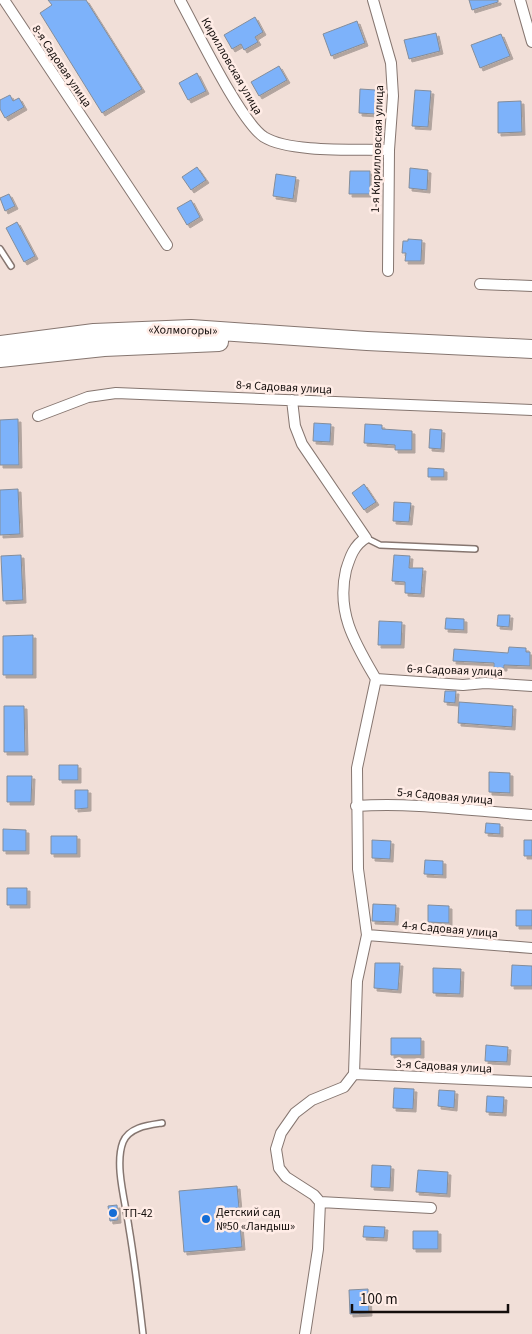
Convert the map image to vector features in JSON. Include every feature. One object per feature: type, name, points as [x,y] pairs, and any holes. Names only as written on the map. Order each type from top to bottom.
[{"type":"highway","name":"«Холмогоры»","points":[[0,345],[94,333],[156,329],[252,332],[367,341],[532,349]]},
{"type":"highway","name":"«Холмогоры»","points":[[0,358],[72,349],[190,342],[367,341]]},
{"type":"street","name":"8-я Садовая улица","points":[[4,0],[167,245]]},
{"type":"street","name":"Кирилловская улица","points":[[180,0],[241,111],[264,137],[291,146],[389,150]]},
{"type":"street","name":"1-я Кирилловская улица","points":[[373,0],[391,63],[393,96],[389,150],[388,271]]},
{"type":"street","points":[[520,0],[532,42]]},
{"type":"street","points":[[480,284],[532,286]]},
{"type":"street","name":"8-я Садовая улица","points":[[38,416],[88,397],[116,393],[532,410]]},
{"type":"street","points":[[292,400],[295,426],[302,444],[366,538],[359,542],[348,564],[344,582],[344,617],[376,679],[357,768],[358,869],[367,935],[358,981],[354,1074],[344,1087],[312,1100],[295,1113],[279,1140],[276,1157],[279,1168],[292,1182],[314,1195],[320,1202],[318,1249],[305,1334]]},
{"type":"street","name":"6-я Садовая улица","points":[[376,679],[463,685],[485,683],[532,686]]},
{"type":"street","name":"5-я Садовая улица","points":[[356,806],[416,805],[532,815]]},
{"type":"street","name":"4-я Садовая улица","points":[[367,935],[532,948]]},
{"type":"street","name":"3-я Садовая улица","points":[[354,1074],[532,1082]]},
{"type":"street","points":[[320,1202],[431,1208]]},
{"type":"lane","points":[[0,249],[11,266]]},
{"type":"lane","points":[[366,538],[380,545],[475,549]]},
{"type":"lane","points":[[143,1334],[122,1189],[120,1155],[124,1140],[133,1131],[147,1125],[162,1124]]},
{"type":"building","points":[[48,0],[86,0],[142,89],[102,113],[40,13],[52,5]]},
{"type":"building","points":[[469,0],[498,0],[498,2],[472,10]]},
{"type":"building","points":[[255,17],[263,32],[255,37],[258,42],[244,50],[241,44],[232,49],[224,35]]},
{"type":"building","points":[[357,21],[365,43],[331,56],[323,34]]},
{"type":"building","points":[[436,33],[440,51],[409,59],[404,40]]},
{"type":"building","points":[[501,34],[510,56],[480,68],[471,45]]},
{"type":"building","points":[[279,66],[287,80],[259,96],[251,82]]},
{"type":"building","points":[[197,73],[206,91],[188,100],[179,83]]},
{"type":"building","points":[[360,89],[376,90],[375,114],[359,113]]},
{"type":"building","points":[[415,90],[431,91],[428,127],[412,126]]},
{"type":"building","points":[[10,95],[13,101],[19,98],[24,107],[5,118],[0,109],[0,100]]},
{"type":"building","points":[[521,101],[522,132],[498,133],[498,102]]},
{"type":"building","points":[[197,167],[206,180],[191,190],[182,177]]},
{"type":"building","points":[[410,168],[428,170],[427,190],[409,188]]},
{"type":"building","points":[[350,171],[370,171],[370,194],[349,194]]},
{"type":"building","points":[[276,174],[296,177],[293,199],[273,196]]},
{"type":"building","points":[[9,194],[15,206],[5,211],[0,198]]},
{"type":"building","points":[[191,200],[200,217],[187,225],[177,208]]},
{"type":"building","points":[[17,222],[35,256],[24,262],[6,228]]},
{"type":"building","points":[[408,239],[422,240],[421,261],[405,261],[406,253],[402,253],[403,241],[408,241]]},
{"type":"building","points":[[18,419],[19,465],[0,465],[0,420]]},
{"type":"building","points":[[314,423],[331,424],[330,442],[313,441]]},
{"type":"building","points":[[365,424],[382,425],[382,429],[412,431],[412,450],[395,450],[395,445],[364,443]]},
{"type":"building","points":[[430,429],[442,430],[441,449],[429,448]]},
{"type":"building","points":[[428,468],[444,469],[444,477],[428,477]]},
{"type":"building","points":[[364,484],[376,502],[364,510],[352,493]]},
{"type":"building","points":[[18,489],[20,534],[0,535],[0,490]]},
{"type":"building","points":[[394,502],[411,503],[409,522],[393,521]]},
{"type":"building","points":[[21,555],[23,600],[3,601],[1,556]]},
{"type":"building","points":[[394,555],[410,556],[409,568],[423,568],[421,594],[405,593],[405,582],[392,581]]},
{"type":"building","points":[[498,615],[510,615],[509,627],[497,626]]},
{"type":"building","points":[[446,618],[464,619],[464,630],[445,629]]},
{"type":"building","points":[[379,621],[402,622],[401,645],[378,645]]},
{"type":"building","points":[[33,635],[33,675],[3,675],[3,636]]},
{"type":"building","points":[[509,647],[526,648],[526,652],[530,652],[530,666],[504,665],[504,668],[494,668],[494,663],[453,661],[454,649],[508,653]]},
{"type":"building","points":[[445,691],[456,691],[455,703],[444,702]]},
{"type":"building","points":[[459,702],[513,706],[512,727],[458,723]]},
{"type":"building","points":[[4,706],[24,706],[25,752],[4,752]]},
{"type":"building","points":[[59,765],[78,765],[78,780],[59,780]]},
{"type":"building","points":[[489,772],[510,773],[510,793],[489,792]]},
{"type":"building","points":[[7,776],[32,776],[31,802],[7,802]]},
{"type":"building","points":[[75,790],[88,790],[88,808],[75,809]]},
{"type":"building","points":[[486,823],[500,824],[500,834],[485,833]]},
{"type":"building","points":[[3,829],[26,830],[26,851],[3,851]]},
{"type":"building","points":[[51,836],[77,836],[77,854],[51,854]]},
{"type":"building","points":[[372,840],[391,841],[390,859],[372,858]]},
{"type":"building","points":[[524,840],[532,840],[532,856],[524,856]]},
{"type":"building","points":[[425,860],[443,861],[443,875],[424,874]]},
{"type":"building","points":[[7,888],[27,888],[27,905],[7,905]]},
{"type":"building","points":[[373,904],[396,905],[395,922],[372,921]]},
{"type":"building","points":[[428,905],[449,906],[449,923],[428,922]]},
{"type":"building","points":[[516,910],[532,910],[532,926],[516,926]]},
{"type":"building","points":[[375,963],[400,963],[398,990],[374,988]]},
{"type":"building","points":[[512,965],[532,966],[532,986],[511,986]]},
{"type":"building","points":[[433,968],[461,969],[460,994],[433,993]]},
{"type":"building","points":[[391,1038],[421,1038],[421,1055],[391,1055]]},
{"type":"building","points":[[486,1045],[508,1047],[507,1062],[485,1061]]},
{"type":"building","points":[[394,1088],[414,1089],[413,1109],[393,1108]]},
{"type":"building","points":[[439,1090],[455,1091],[454,1108],[438,1106]]},
{"type":"building","points":[[487,1096],[504,1097],[503,1113],[486,1112]]},
{"type":"building","points":[[372,1165],[391,1166],[390,1188],[371,1187]]},
{"type":"building","points":[[418,1170],[448,1172],[447,1194],[416,1192]]},
{"type":"building","points":[[237,1186],[239,1208],[221,1209],[222,1225],[240,1224],[242,1247],[184,1252],[179,1191]]},
{"type":"building","name":"ТП-42","points":[[117,1205],[118,1220],[110,1221],[108,1206]]},
{"type":"building","points":[[364,1226],[385,1227],[384,1238],[363,1237]]},
{"type":"building","points":[[413,1231],[438,1231],[438,1249],[413,1249]]},
{"type":"building","points":[[368,1289],[369,1313],[350,1314],[349,1290]]},
{"type":"place","name":"ТП-42","points":[[113,1213]]},
{"type":"place","name":"Детский сад №50 «Ландыш»","points":[[206,1219]]}]
